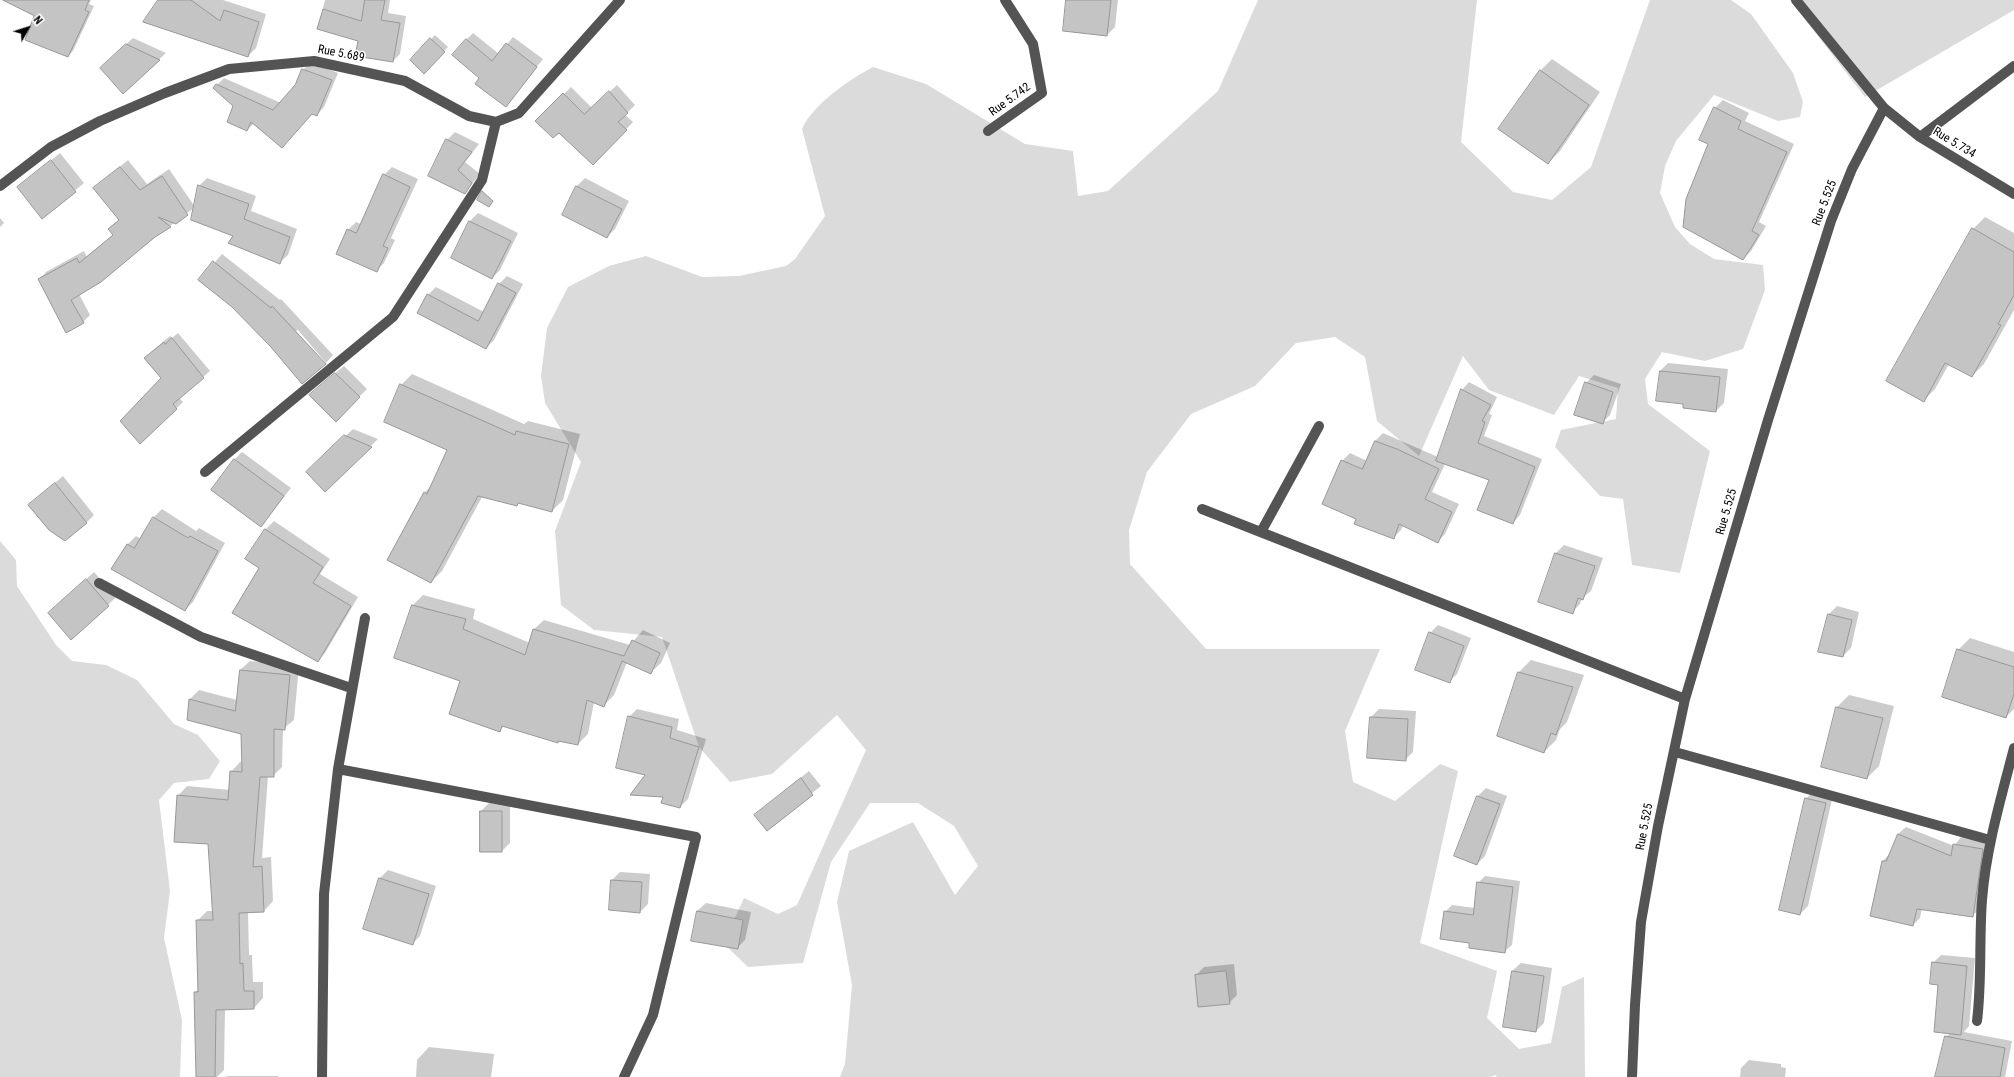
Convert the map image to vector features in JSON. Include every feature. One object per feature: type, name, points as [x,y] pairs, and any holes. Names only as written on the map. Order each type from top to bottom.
[{"type":"street","points":[[205,472],[393,317],[482,180],[496,122],[519,113],[620,0]]},
{"type":"street","name":"Rue 5.742","points":[[988,131],[1042,93],[1033,44],[1006,0]]},
{"type":"street","points":[[1796,0],[1884,108]]},
{"type":"street","name":"Rue 5.689","points":[[0,186],[51,147],[100,122],[165,93],[229,69],[314,61],[405,81],[469,116],[496,122]]},
{"type":"street","points":[[1920,137],[2014,66]]},
{"type":"street","name":"Rue 5.734","points":[[1884,108],[1920,137],[2014,194]]},
{"type":"street","name":"Rue 5.525","points":[[1632,1077],[1641,922],[1658,826],[1675,752],[1685,699],[1765,427],[1831,221],[1852,169],[1884,108]]},
{"type":"street","points":[[1261,532],[1319,426]]},
{"type":"street","points":[[1202,509],[1685,699]]},
{"type":"street","points":[[99,583],[201,637],[351,688]]},
{"type":"street","points":[[322,1077],[324,894],[338,769],[351,688],[365,618]]},
{"type":"street","points":[[1977,1021],[1980,997],[1979,972],[1982,900],[1990,840],[2014,748]]},
{"type":"street","points":[[1675,752],[1990,840]]},
{"type":"street","points":[[338,769],[696,837],[654,1015],[624,1077]]},
{"type":"shaded area","points":[[1258,0],[1477,0],[1461,142],[1513,192],[1552,200],[1591,167],[1650,0],[1731,0],[1751,14],[1793,73],[1803,102],[1800,117],[1778,121],[1714,95],[1676,141],[1665,166],[1660,193],[1675,227],[1690,244],[1714,259],[1763,265],[1765,290],[1743,349],[1705,361],[1662,352],[1645,379],[1648,404],[1710,451],[1680,573],[1632,565],[1623,499],[1600,496],[1555,447],[1561,430],[1616,419],[1618,388],[1579,376],[1554,415],[1489,390],[1463,356],[1419,456],[1377,421],[1365,357],[1335,337],[1296,343],[1255,386],[1191,414],[1147,472],[1129,530],[1130,564],[1206,649],[1380,649],[1345,731],[1353,782],[1395,801],[1440,764],[1458,771],[1420,943],[1497,971],[1487,1018],[1519,1049],[1551,1043],[1562,987],[1584,977],[1585,1077],[1497,1077],[1495,1075],[1491,1077],[840,1077],[845,1064],[852,985],[837,902],[849,851],[913,822],[955,895],[978,866],[954,826],[918,803],[870,803],[831,862],[803,963],[748,967],[723,943],[744,898],[778,914],[797,905],[866,750],[837,715],[772,774],[730,782],[699,747],[662,637],[594,630],[561,605],[555,531],[581,462],[545,403],[541,376],[547,328],[568,287],[609,266],[646,256],[702,277],[739,276],[786,266],[795,259],[825,216],[802,129],[814,111],[823,102],[854,78],[873,67],[926,84],[1025,144],[1073,151],[1078,196],[1108,191],[1218,91]]},
{"type":"shaded area","points":[[1790,0],[2014,0],[2014,10],[1865,97]]},
{"type":"shaded area","points":[[0,541],[16,560],[17,586],[56,645],[72,661],[106,665],[137,680],[174,724],[198,735],[220,761],[209,779],[174,783],[159,800],[170,891],[164,938],[182,1020],[180,1077],[0,1077]]},
{"type":"building","points":[[3,0],[89,0],[85,10],[89,12],[68,57],[25,40],[34,16]]},
{"type":"building","points":[[158,0],[191,0],[220,21],[224,10],[259,22],[248,57],[143,22]]},
{"type":"building","points":[[365,0],[385,0],[381,20],[400,23],[393,62],[355,56],[358,41],[317,29],[323,9],[361,21]]},
{"type":"building","points":[[1066,0],[1111,0],[1107,36],[1063,31]]},
{"type":"building","points":[[430,38],[445,52],[424,74],[410,60]]},
{"type":"building","points":[[466,39],[492,61],[506,43],[537,67],[506,107],[475,84],[479,78],[452,55]]},
{"type":"building","points":[[126,44],[160,60],[123,94],[100,68]]},
{"type":"building","points":[[302,69],[332,80],[317,116],[312,114],[282,148],[251,122],[247,131],[227,122],[233,106],[213,88],[216,84],[273,110],[295,85]]},
{"type":"building","points":[[1540,70],[1589,105],[1548,164],[1498,129]]},
{"type":"building","points":[[609,91],[628,113],[618,122],[627,130],[593,165],[559,133],[553,138],[535,121],[563,93],[584,114]]},
{"type":"building","points":[[1714,107],[1741,121],[1738,129],[1787,152],[1752,231],[1759,235],[1743,260],[1683,227],[1686,199],[1708,144],[1699,140]]},
{"type":"building","points":[[446,139],[472,152],[458,170],[472,183],[465,194],[428,176]]},
{"type":"building","points":[[51,160],[76,192],[42,219],[17,187]]},
{"type":"building","points":[[120,167],[140,190],[162,176],[188,215],[176,224],[158,217],[171,227],[155,237],[101,282],[71,300],[84,323],[66,333],[38,279],[77,258],[79,263],[113,235],[108,229],[119,220],[93,188]]},
{"type":"building","points":[[383,174],[410,187],[383,246],[388,248],[377,272],[336,254],[347,229],[356,233]]},
{"type":"building","points":[[198,185],[249,204],[244,219],[290,237],[280,264],[228,243],[233,236],[191,220]]},
{"type":"building","points":[[576,186],[622,209],[607,238],[562,215]]},
{"type":"building","points":[[482,191],[493,201],[489,207],[477,200]]},
{"type":"building","points":[[469,221],[511,241],[492,279],[451,258]]},
{"type":"building","points":[[1972,228],[2014,252],[2014,295],[1998,324],[2001,325],[1972,377],[1945,363],[1924,402],[1886,381]]},
{"type":"building","points":[[213,261],[271,308],[272,306],[326,364],[302,384],[270,346],[232,307],[198,280]]},
{"type":"building","points":[[498,283],[516,293],[486,349],[417,313],[427,294],[478,321]]},
{"type":"building","points":[[172,338],[204,378],[173,404],[177,409],[140,444],[120,421],[161,378],[144,358],[164,342],[165,344]]},
{"type":"building","points":[[1660,371],[1720,377],[1716,412],[1683,408],[1683,404],[1656,401]]},
{"type":"building","points":[[335,373],[360,397],[336,422],[309,395]]},
{"type":"building","points":[[1585,382],[1613,392],[1603,424],[1574,415]]},
{"type":"building","points":[[400,384],[515,435],[516,431],[569,444],[552,512],[518,503],[517,506],[478,496],[431,583],[387,560],[424,492],[427,494],[447,450],[384,422]]},
{"type":"building","points":[[1461,389],[1491,405],[1482,421],[1485,422],[1478,443],[1535,467],[1513,524],[1477,510],[1489,480],[1436,461]]},
{"type":"building","points":[[344,435],[372,447],[325,492],[306,472]]},
{"type":"building","points":[[1375,441],[1397,449],[1439,469],[1425,499],[1452,512],[1438,543],[1399,524],[1394,539],[1354,524],[1356,519],[1322,504],[1341,460],[1362,469]]},
{"type":"building","points":[[234,459],[284,496],[261,527],[211,490]]},
{"type":"building","points":[[55,483],[87,523],[65,541],[49,530],[28,505]]},
{"type":"building","points":[[153,517],[188,538],[190,536],[218,551],[185,611],[111,569],[127,544],[134,548]]},
{"type":"building","points":[[265,529],[323,567],[313,583],[351,606],[318,662],[232,613],[259,568],[245,559]]},
{"type":"building","points":[[1555,553],[1595,566],[1583,600],[1578,598],[1573,614],[1538,602]]},
{"type":"building","points":[[86,579],[109,606],[71,640],[48,613]]},
{"type":"building","points":[[412,605],[466,619],[463,629],[525,655],[533,629],[624,656],[632,640],[660,653],[651,674],[622,661],[604,707],[587,700],[578,745],[558,741],[558,743],[502,726],[500,732],[449,714],[460,681],[394,658]]},
{"type":"building","points":[[1828,614],[1852,620],[1843,657],[1818,652]]},
{"type":"building","points":[[1429,632],[1464,646],[1450,683],[1415,670]]},
{"type":"building","points":[[1957,649],[2014,667],[2014,694],[2006,718],[1942,697]]},
{"type":"building","points":[[240,670],[290,675],[285,730],[274,729],[274,777],[260,777],[253,867],[262,866],[264,912],[239,913],[240,964],[243,963],[244,991],[254,991],[254,1009],[216,1010],[215,1077],[196,1077],[194,992],[198,992],[196,920],[213,920],[208,844],[174,842],[177,795],[228,800],[230,771],[242,772],[241,734],[187,720],[189,699],[235,711]]},
{"type":"building","points":[[1518,672],[1573,687],[1556,735],[1551,733],[1544,753],[1497,736]]},
{"type":"building","points":[[1836,707],[1883,718],[1867,779],[1821,767]]},
{"type":"building","points":[[628,716],[672,727],[670,738],[699,747],[680,808],[661,803],[663,797],[630,795],[645,775],[616,768]]},
{"type":"building","points":[[1370,717],[1408,719],[1406,761],[1367,758]]},
{"type":"building","points":[[801,778],[813,795],[767,831],[754,815]]},
{"type":"building","points":[[1477,796],[1500,804],[1477,865],[1454,856]]},
{"type":"building","points":[[1805,798],[1826,803],[1800,915],[1779,910]]},
{"type":"building","points":[[480,811],[502,811],[502,852],[480,852]]},
{"type":"building","points":[[1898,834],[1951,856],[1953,844],[1983,849],[1973,917],[1917,909],[1913,926],[1870,916],[1882,861],[1886,861]]},
{"type":"building","points":[[379,878],[429,894],[413,945],[363,929]]},
{"type":"building","points":[[611,880],[642,882],[640,913],[609,910]]},
{"type":"building","points":[[1477,882],[1513,887],[1505,953],[1469,948],[1469,943],[1440,939],[1444,911],[1473,915]]},
{"type":"building","points":[[697,911],[743,920],[738,949],[691,941]]},
{"type":"building","points":[[1932,962],[1967,966],[1961,1035],[1934,1032],[1938,985],[1930,984]]},
{"type":"building","points":[[1226,971],[1230,1004],[1198,1007],[1195,975]]},
{"type":"building","points":[[1512,971],[1544,976],[1536,1032],[1503,1027]]},
{"type":"building","points":[[1945,1036],[2005,1048],[2000,1077],[1935,1077]]}]
